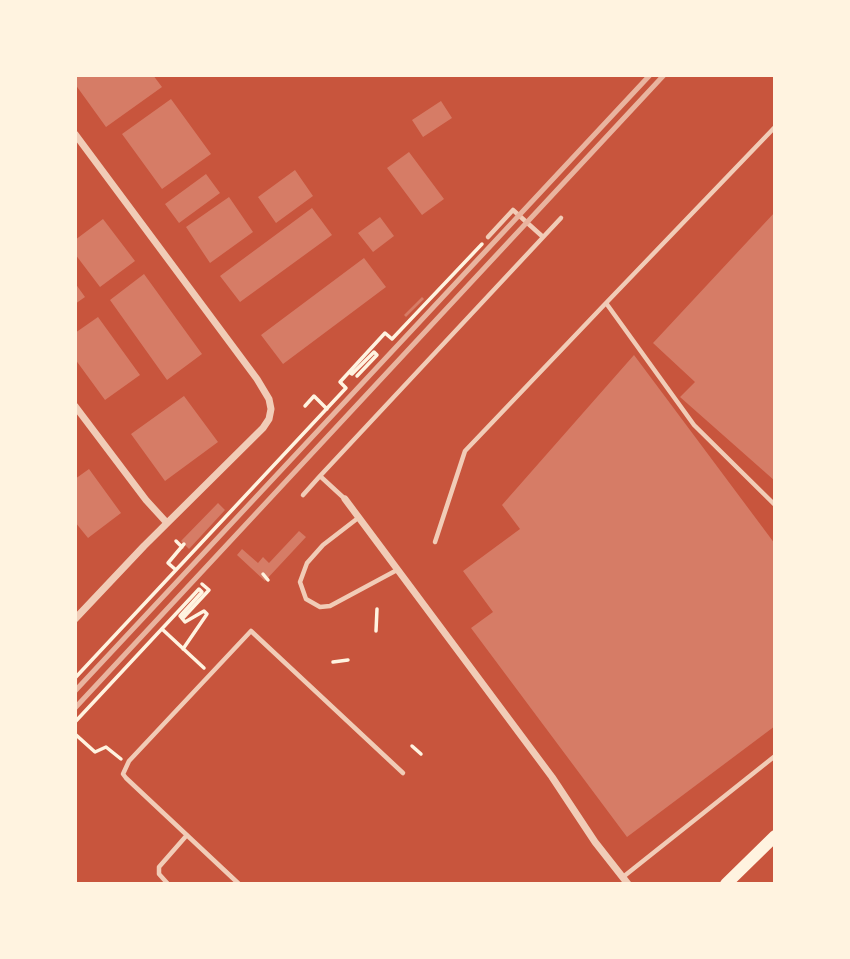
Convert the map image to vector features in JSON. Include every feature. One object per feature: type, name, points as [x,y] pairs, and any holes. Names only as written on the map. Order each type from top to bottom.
[{"type":"main road","points":[[726,884],[775,836]]},
{"type":"street","points":[[75,134],[257,379],[269,398],[271,409],[263,428],[75,619]]},
{"type":"street","points":[[75,405],[146,500],[167,523]]},
{"type":"street","points":[[345,499],[552,777],[625,881]]},
{"type":"lane","points":[[435,542],[465,451],[775,127]]},
{"type":"lane","points":[[488,237],[513,210],[543,237]]},
{"type":"lane","points":[[303,495],[561,218]]},
{"type":"lane","points":[[606,303],[694,425],[775,505]]},
{"type":"lane","points":[[320,477],[345,499]]},
{"type":"lane","points":[[359,517],[323,545],[307,563],[300,582],[306,600],[320,607],[330,606],[397,570]]},
{"type":"lane","points":[[239,884],[123,774],[127,764],[251,631],[403,773]]},
{"type":"lane","points":[[625,881],[775,756]]},
{"type":"lane","points":[[168,884],[159,874],[159,867],[187,835]]},
{"type":"path","points":[[75,678],[346,388],[340,382],[385,333],[392,339],[488,237]]},
{"type":"path","points":[[349,372],[352,374],[374,352],[377,355],[357,376]]},
{"type":"path","points":[[305,406],[314,396],[327,408]]},
{"type":"path","points":[[176,541],[183,546],[168,563],[176,570]]},
{"type":"path","points":[[263,574],[268,580]]},
{"type":"path","points":[[182,619],[209,590],[202,584]]},
{"type":"path","points":[[75,722],[199,589],[202,592],[180,616],[182,619]]},
{"type":"path","points":[[376,631],[377,610]]},
{"type":"path","points":[[182,619],[185,622],[204,611],[207,614],[183,649]]},
{"type":"path","points":[[162,629],[210,674]]},
{"type":"path","points":[[333,662],[348,660]]},
{"type":"path","points":[[75,734],[95,752],[106,747],[127,764]]},
{"type":"path","points":[[412,746],[421,754]]},
{"type":"building","points":[[75,75],[153,75],[162,87],[106,127],[75,84]]},
{"type":"building","points":[[171,99],[211,154],[162,189],[122,134]]},
{"type":"building","points":[[441,101],[452,118],[423,137],[412,120]]},
{"type":"building","points":[[409,152],[444,199],[422,215],[387,168]]},
{"type":"building","points":[[295,170],[313,196],[276,223],[258,197]]},
{"type":"building","points":[[206,174],[220,193],[179,223],[165,204]]},
{"type":"building","points":[[229,197],[253,232],[210,263],[186,227]]},
{"type":"building","points":[[312,208],[332,235],[240,302],[220,276]]},
{"type":"building","points":[[775,212],[775,481],[680,397],[695,382],[653,343]]},
{"type":"building","points":[[380,217],[394,236],[373,252],[358,233]]},
{"type":"building","points":[[103,219],[135,261],[100,287],[75,254],[75,240]]},
{"type":"building","points":[[364,258],[386,287],[283,364],[261,335]]},
{"type":"building","points":[[144,274],[202,354],[167,380],[110,300]]},
{"type":"building","points":[[75,283],[85,297],[75,304]]},
{"type":"building","points":[[422,297],[424,299],[406,317],[404,315]]},
{"type":"building","points":[[98,317],[140,375],[105,400],[75,359],[75,333]]},
{"type":"building","points":[[634,355],[775,544],[775,726],[627,837],[471,628],[493,612],[463,571],[520,529],[502,505]]},
{"type":"building","points":[[184,396],[218,442],[165,481],[131,434]]},
{"type":"building","points":[[89,469],[121,513],[88,538],[75,522],[75,479]]},
{"type":"building","points":[[218,503],[225,510],[189,549],[181,541]]},
{"type":"building","points":[[299,531],[306,537],[265,581],[237,555],[242,549],[258,563],[263,557],[269,563]]},
{"type":"railway","points":[[75,691],[650,75]]},
{"type":"railway","points":[[75,708],[664,75]]}]
